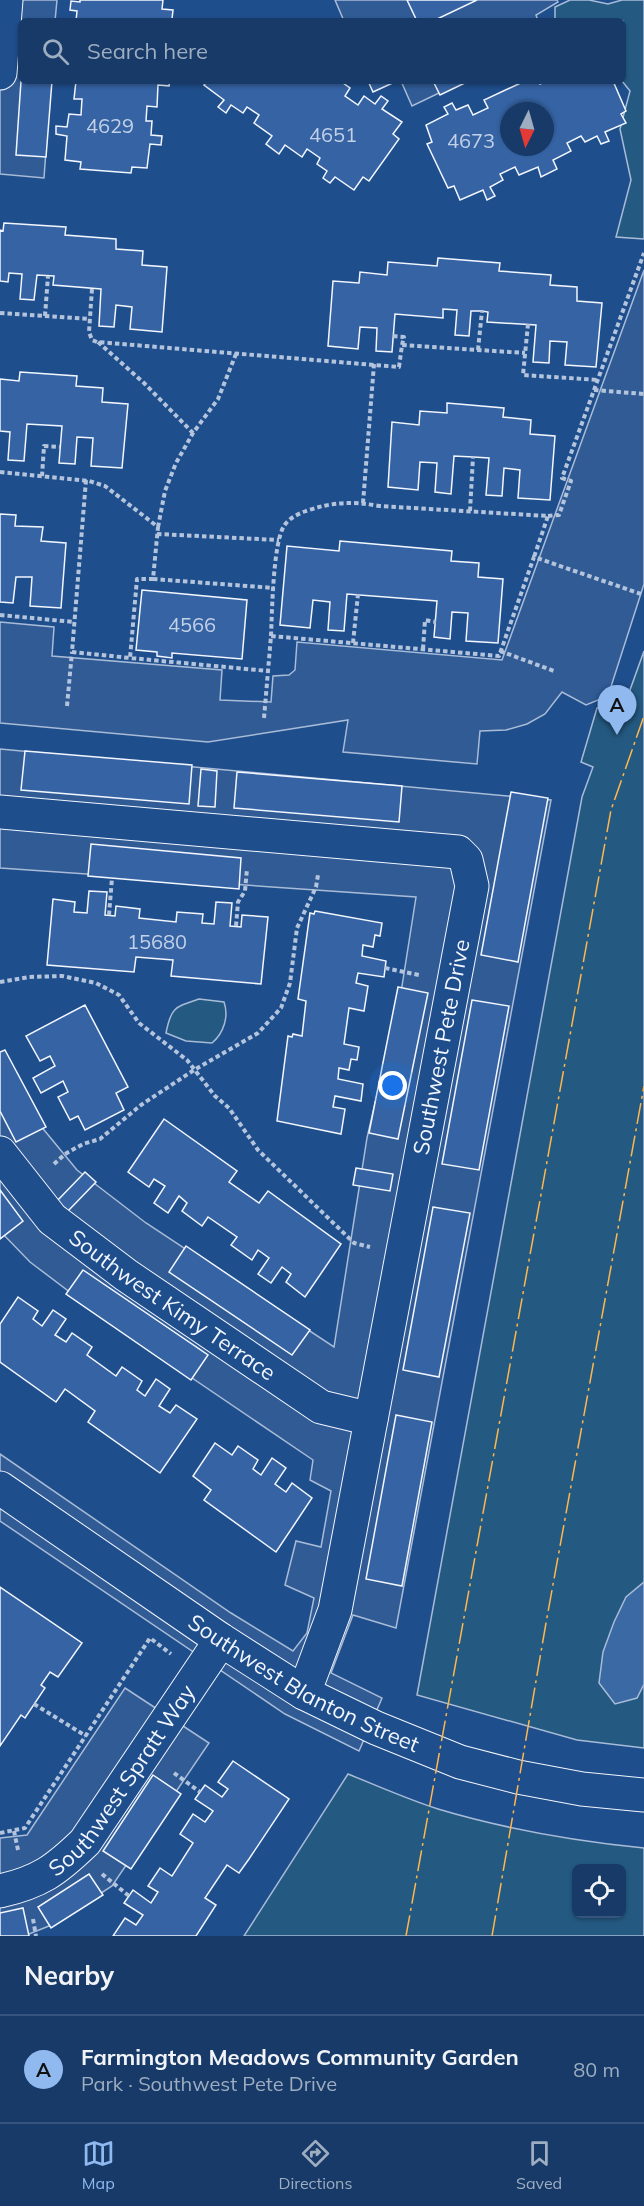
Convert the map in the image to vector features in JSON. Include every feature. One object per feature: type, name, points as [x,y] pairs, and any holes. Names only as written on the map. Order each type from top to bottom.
[{"type":"street","points":[[0,73],[6,0]]},
{"type":"street","name":"Southwest Pete Drive","points":[[0,812],[458,852],[466,860],[470,870],[472,886],[336,1610],[304,1693]]},
{"type":"street","name":"Southwest Kimy Terrace","points":[[0,1154],[52,1219],[126,1275],[321,1407],[371,1419]]},
{"type":"street","name":"Southwest Blanton Street","points":[[0,1488],[221,1640],[304,1693],[376,1728],[460,1762],[518,1777],[582,1789],[644,1795]]},
{"type":"street","name":"Southwest Spratt Way","points":[[0,1891],[43,1878],[64,1863],[84,1842],[221,1640]]},
{"type":"path","points":[[264,718],[279,540],[284,526],[295,515],[339,502],[470,512],[559,515],[571,481],[562,478],[644,253]]},
{"type":"path","points":[[45,316],[48,276]]},
{"type":"path","points":[[92,289],[89,332],[92,340],[144,383],[193,433]]},
{"type":"path","points":[[478,350],[482,311]]},
{"type":"path","points":[[0,313],[90,320]]},
{"type":"path","points":[[528,324],[523,375],[598,380]]},
{"type":"path","points":[[97,342],[399,367],[404,337],[393,336]]},
{"type":"path","points":[[402,345],[525,353]]},
{"type":"path","points":[[153,579],[157,534],[165,492],[176,463],[193,433],[218,399],[237,354]]},
{"type":"path","points":[[363,503],[374,364]]},
{"type":"path","points":[[594,390],[644,394]]},
{"type":"path","points":[[42,476],[44,446],[60,447]]},
{"type":"path","points":[[470,512],[473,457]]},
{"type":"path","points":[[0,472],[86,480],[105,486],[158,527]]},
{"type":"path","points":[[67,706],[86,480]]},
{"type":"path","points":[[271,636],[499,656],[548,516]]},
{"type":"path","points":[[157,534],[279,540]]},
{"type":"path","points":[[534,557],[644,595]]},
{"type":"path","points":[[130,658],[137,579],[274,588]]},
{"type":"path","points":[[353,643],[358,594]]},
{"type":"path","points":[[0,615],[74,622]]},
{"type":"path","points":[[423,649],[425,620],[436,622]]},
{"type":"path","points":[[500,651],[554,671]]},
{"type":"path","points":[[72,652],[268,671]]},
{"type":"path","points":[[236,926],[238,902],[245,891],[250,834]]},
{"type":"path","points":[[26,1187],[65,1154],[83,1144],[100,1139],[141,1105],[194,1070],[258,1033],[281,1008],[290,983],[297,928],[316,887],[322,841]]},
{"type":"path","points":[[109,915],[112,878]]},
{"type":"path","points":[[0,982],[29,977],[62,976],[96,983],[118,995],[139,1023],[187,1060],[215,1096],[229,1108],[258,1150],[354,1243],[402,1255]]},
{"type":"path","points":[[0,1833],[25,1828],[150,1638],[198,1674]]},
{"type":"path","points":[[34,1704],[86,1736]]},
{"type":"shaded area","points":[[0,0],[57,0],[55,18],[18,18],[18,84],[51,84],[44,178],[0,174]]},
{"type":"shaded area","points":[[335,0],[557,0],[558,2],[536,15],[537,18],[343,18]]},
{"type":"shaded area","points":[[570,0],[589,0],[608,4],[622,0],[644,0],[644,239],[616,237],[631,180],[620,129],[630,91],[624,84],[626,18],[555,18],[555,7]]},
{"type":"shaded area","points":[[402,84],[458,84],[412,106]]},
{"type":"shaded area","points":[[644,270],[644,584],[608,696],[586,705],[562,692],[545,714],[527,724],[506,730],[480,731],[477,764],[343,752],[348,720],[208,742],[0,723],[0,622],[54,627],[52,656],[222,670],[220,700],[271,702],[273,676],[289,675],[295,670],[297,642],[502,660]]},
{"type":"shaded area","points":[[644,651],[644,1748],[577,1740],[417,1695],[582,797],[593,767],[581,762],[597,708],[626,701]]},
{"type":"shaded area","points":[[0,749],[551,800],[396,1628],[353,1615],[331,1673],[382,1698],[359,1751],[285,1714],[0,1521],[0,1454],[231,1613],[293,1651],[307,1633],[314,1598],[285,1585],[296,1541],[321,1547],[331,1491],[310,1480],[313,1460],[108,1321],[30,1262],[0,1231],[0,1053],[35,1119],[77,1170],[146,1223],[334,1347],[367,1138],[402,986],[416,897],[0,868]]},
{"type":"shaded area","points":[[199,999],[224,1002],[226,1018],[216,1039],[212,1043],[186,1041],[166,1033],[175,1009]]},
{"type":"shaded area","points":[[644,1582],[644,1684],[637,1698],[615,1704],[599,1683],[603,1652],[626,1597]]},
{"type":"shaded area","points":[[125,1688],[209,1743],[112,1886],[54,1924],[24,1936],[0,1936],[0,1838],[27,1835]]},
{"type":"shaded area","points":[[348,1774],[426,1805],[489,1823],[566,1838],[644,1848],[644,1936],[244,1936]]},
{"type":"building","points":[[80,0],[163,0],[162,9],[173,10],[172,18],[76,18],[77,11],[70,10],[71,1],[80,2]]},
{"type":"building","points":[[407,0],[477,0],[439,18],[416,18]]},
{"type":"building","points":[[21,84],[52,84],[46,157],[16,155]]},
{"type":"building","points":[[76,84],[169,84],[169,86],[158,85],[157,107],[147,106],[146,121],[152,121],[151,135],[162,136],[161,145],[150,144],[147,168],[132,167],[131,173],[80,169],[81,162],[65,160],[67,136],[56,134],[56,126],[67,127],[69,114],[81,115],[82,99],[74,99]]},
{"type":"building","points":[[344,84],[350,88],[345,96],[358,105],[364,96],[375,104],[381,96],[388,101],[382,109],[402,122],[393,134],[399,139],[369,181],[363,177],[354,190],[335,177],[330,183],[323,178],[327,171],[317,164],[320,158],[307,149],[302,157],[285,145],[279,154],[266,144],[272,136],[254,123],[259,115],[247,107],[243,113],[231,105],[226,113],[218,107],[224,100],[204,85]]},
{"type":"building","points":[[369,84],[390,84],[373,92]]},
{"type":"building","points":[[434,84],[463,84],[440,95]]},
{"type":"building","points":[[519,84],[614,84],[626,111],[621,114],[626,123],[605,132],[609,141],[601,144],[597,136],[585,142],[581,136],[567,143],[571,151],[553,160],[557,169],[541,177],[538,167],[519,175],[515,167],[500,174],[503,180],[490,187],[495,196],[487,200],[483,190],[460,200],[454,186],[448,188],[427,144],[432,142],[426,125],[448,114],[444,107],[452,103],[456,110],[468,105],[473,115],[488,108],[484,100]]},
{"type":"building","points":[[4,223],[66,227],[65,235],[116,239],[116,249],[143,251],[142,265],[167,267],[162,332],[130,329],[132,307],[116,305],[114,327],[99,326],[101,289],[53,285],[54,276],[37,275],[34,300],[20,299],[22,274],[9,273],[8,282],[0,281],[0,230],[3,231]]},
{"type":"building","points":[[438,258],[500,263],[499,271],[551,275],[550,285],[577,287],[577,301],[602,303],[596,367],[565,365],[567,342],[550,341],[549,363],[533,362],[536,325],[487,322],[488,312],[482,311],[471,311],[469,336],[455,335],[457,310],[443,309],[443,318],[395,314],[392,352],[376,351],[377,328],[360,327],[358,349],[328,346],[333,281],[359,283],[360,272],[387,275],[388,262],[437,266]]},
{"type":"building","points":[[20,372],[77,376],[76,386],[103,388],[102,402],[128,404],[122,468],[91,466],[93,438],[77,437],[75,464],[59,463],[62,426],[27,424],[24,461],[8,460],[10,432],[0,431],[0,379],[19,381]]},
{"type":"building","points":[[447,403],[504,408],[503,417],[531,420],[530,434],[555,436],[550,500],[518,498],[520,470],[504,468],[502,496],[486,495],[489,458],[454,456],[451,494],[435,492],[437,463],[420,462],[418,490],[388,487],[392,422],[419,425],[420,411],[447,413]]},
{"type":"building","points":[[0,514],[16,515],[15,526],[43,527],[41,541],[66,543],[61,608],[30,606],[32,577],[16,577],[13,603],[0,602]]},
{"type":"building","points":[[340,541],[452,551],[451,561],[479,563],[478,577],[503,579],[498,643],[466,641],[468,613],[452,612],[450,639],[434,637],[437,601],[347,594],[344,631],[328,630],[330,602],[313,600],[310,628],[280,625],[287,546],[339,551]]},
{"type":"building","points":[[142,590],[247,600],[242,659],[172,653],[172,658],[157,656],[157,652],[136,650]]},
{"type":"building","points":[[25,751],[192,765],[189,804],[21,790]]},
{"type":"building","points":[[201,769],[217,771],[215,807],[198,806]]},
{"type":"building","points":[[237,772],[402,786],[399,822],[234,808]]},
{"type":"building","points":[[511,792],[548,798],[518,962],[481,955]]},
{"type":"building","points":[[91,844],[241,858],[239,889],[88,876]]},
{"type":"building","points":[[89,891],[107,892],[105,915],[115,916],[116,906],[140,909],[139,918],[176,922],[177,912],[203,914],[202,923],[214,924],[216,902],[232,903],[230,926],[241,927],[242,915],[268,917],[261,984],[171,976],[173,960],[136,957],[134,972],[47,965],[53,899],[75,902],[74,912],[87,913]]},
{"type":"building","points":[[315,911],[382,923],[380,936],[375,935],[373,947],[363,945],[362,956],[386,961],[384,977],[358,973],[356,983],[368,986],[364,1011],[349,1008],[344,1044],[359,1047],[357,1060],[351,1059],[349,1070],[339,1068],[338,1079],[363,1084],[361,1101],[335,1096],[333,1107],[345,1109],[341,1134],[277,1121],[288,1036],[292,1037],[293,1034],[302,1036],[306,1001],[298,999],[310,913],[314,914]]},
{"type":"building","points":[[398,987],[428,993],[398,1139],[369,1133]]},
{"type":"building","points":[[472,1000],[509,1006],[479,1170],[442,1164]]},
{"type":"building","points":[[85,1005],[128,1087],[116,1093],[124,1110],[85,1130],[78,1116],[70,1120],[58,1097],[68,1092],[63,1081],[41,1093],[33,1078],[55,1066],[50,1056],[40,1061],[26,1036]]},
{"type":"building","points":[[5,1050],[46,1127],[16,1142],[0,1111],[0,1052]]},
{"type":"building","points":[[164,1119],[237,1171],[229,1182],[259,1203],[268,1191],[341,1244],[305,1297],[286,1282],[291,1274],[282,1267],[271,1283],[258,1274],[269,1258],[258,1250],[252,1260],[231,1245],[237,1237],[208,1217],[202,1226],[182,1211],[187,1203],[179,1196],[168,1213],[154,1203],[165,1186],[154,1179],[149,1187],[128,1172]]},
{"type":"building","points":[[356,1168],[393,1174],[390,1191],[353,1185]]},
{"type":"building","points":[[85,1172],[96,1182],[68,1211],[57,1201]]},
{"type":"building","points":[[0,1190],[23,1221],[0,1239]]},
{"type":"building","points":[[433,1207],[470,1213],[439,1377],[403,1370]]},
{"type":"building","points":[[186,1246],[310,1330],[292,1355],[169,1272]]},
{"type":"building","points":[[83,1270],[208,1355],[191,1380],[66,1294]]},
{"type":"building","points":[[18,1297],[38,1311],[33,1319],[42,1326],[53,1310],[66,1319],[55,1335],[66,1342],[72,1333],[92,1347],[87,1355],[116,1376],[122,1367],[142,1381],[137,1390],[145,1396],[156,1379],[170,1389],[159,1406],[170,1413],[176,1405],[197,1419],[160,1473],[88,1422],[95,1411],[65,1389],[56,1402],[0,1362],[0,1324]]},
{"type":"building","points":[[396,1415],[432,1422],[402,1586],[366,1579]]},
{"type":"building","points":[[215,1443],[232,1455],[238,1446],[258,1460],[253,1469],[261,1475],[272,1458],[286,1468],[275,1484],[286,1492],[292,1483],[312,1498],[276,1552],[204,1500],[211,1490],[193,1476]]},
{"type":"building","points":[[0,1587],[82,1643],[58,1677],[50,1672],[41,1685],[45,1688],[25,1718],[21,1715],[0,1746]]},
{"type":"building","points":[[233,1761],[289,1799],[249,1859],[239,1873],[227,1865],[205,1898],[216,1905],[196,1936],[113,1936],[125,1918],[136,1925],[143,1915],[124,1903],[133,1890],[151,1903],[158,1892],[148,1886],[160,1868],[172,1876],[193,1843],[180,1834],[193,1814],[205,1822],[213,1811],[195,1799],[205,1785],[222,1797],[228,1789],[218,1782]]},
{"type":"building","points":[[153,1775],[181,1794],[131,1869],[103,1851]]},
{"type":"building","points":[[89,1874],[103,1895],[51,1928],[38,1907]]},
{"type":"building","points":[[23,1908],[29,1936],[0,1936],[0,1913]]},
{"type":"power","points":[[406,1936],[611,810],[644,716]]},
{"type":"power","points":[[492,1936],[546,1623],[644,1086]]},
{"type":"place","name":"Farmington Meadows Community Garden","points":[[617,735]]}]
